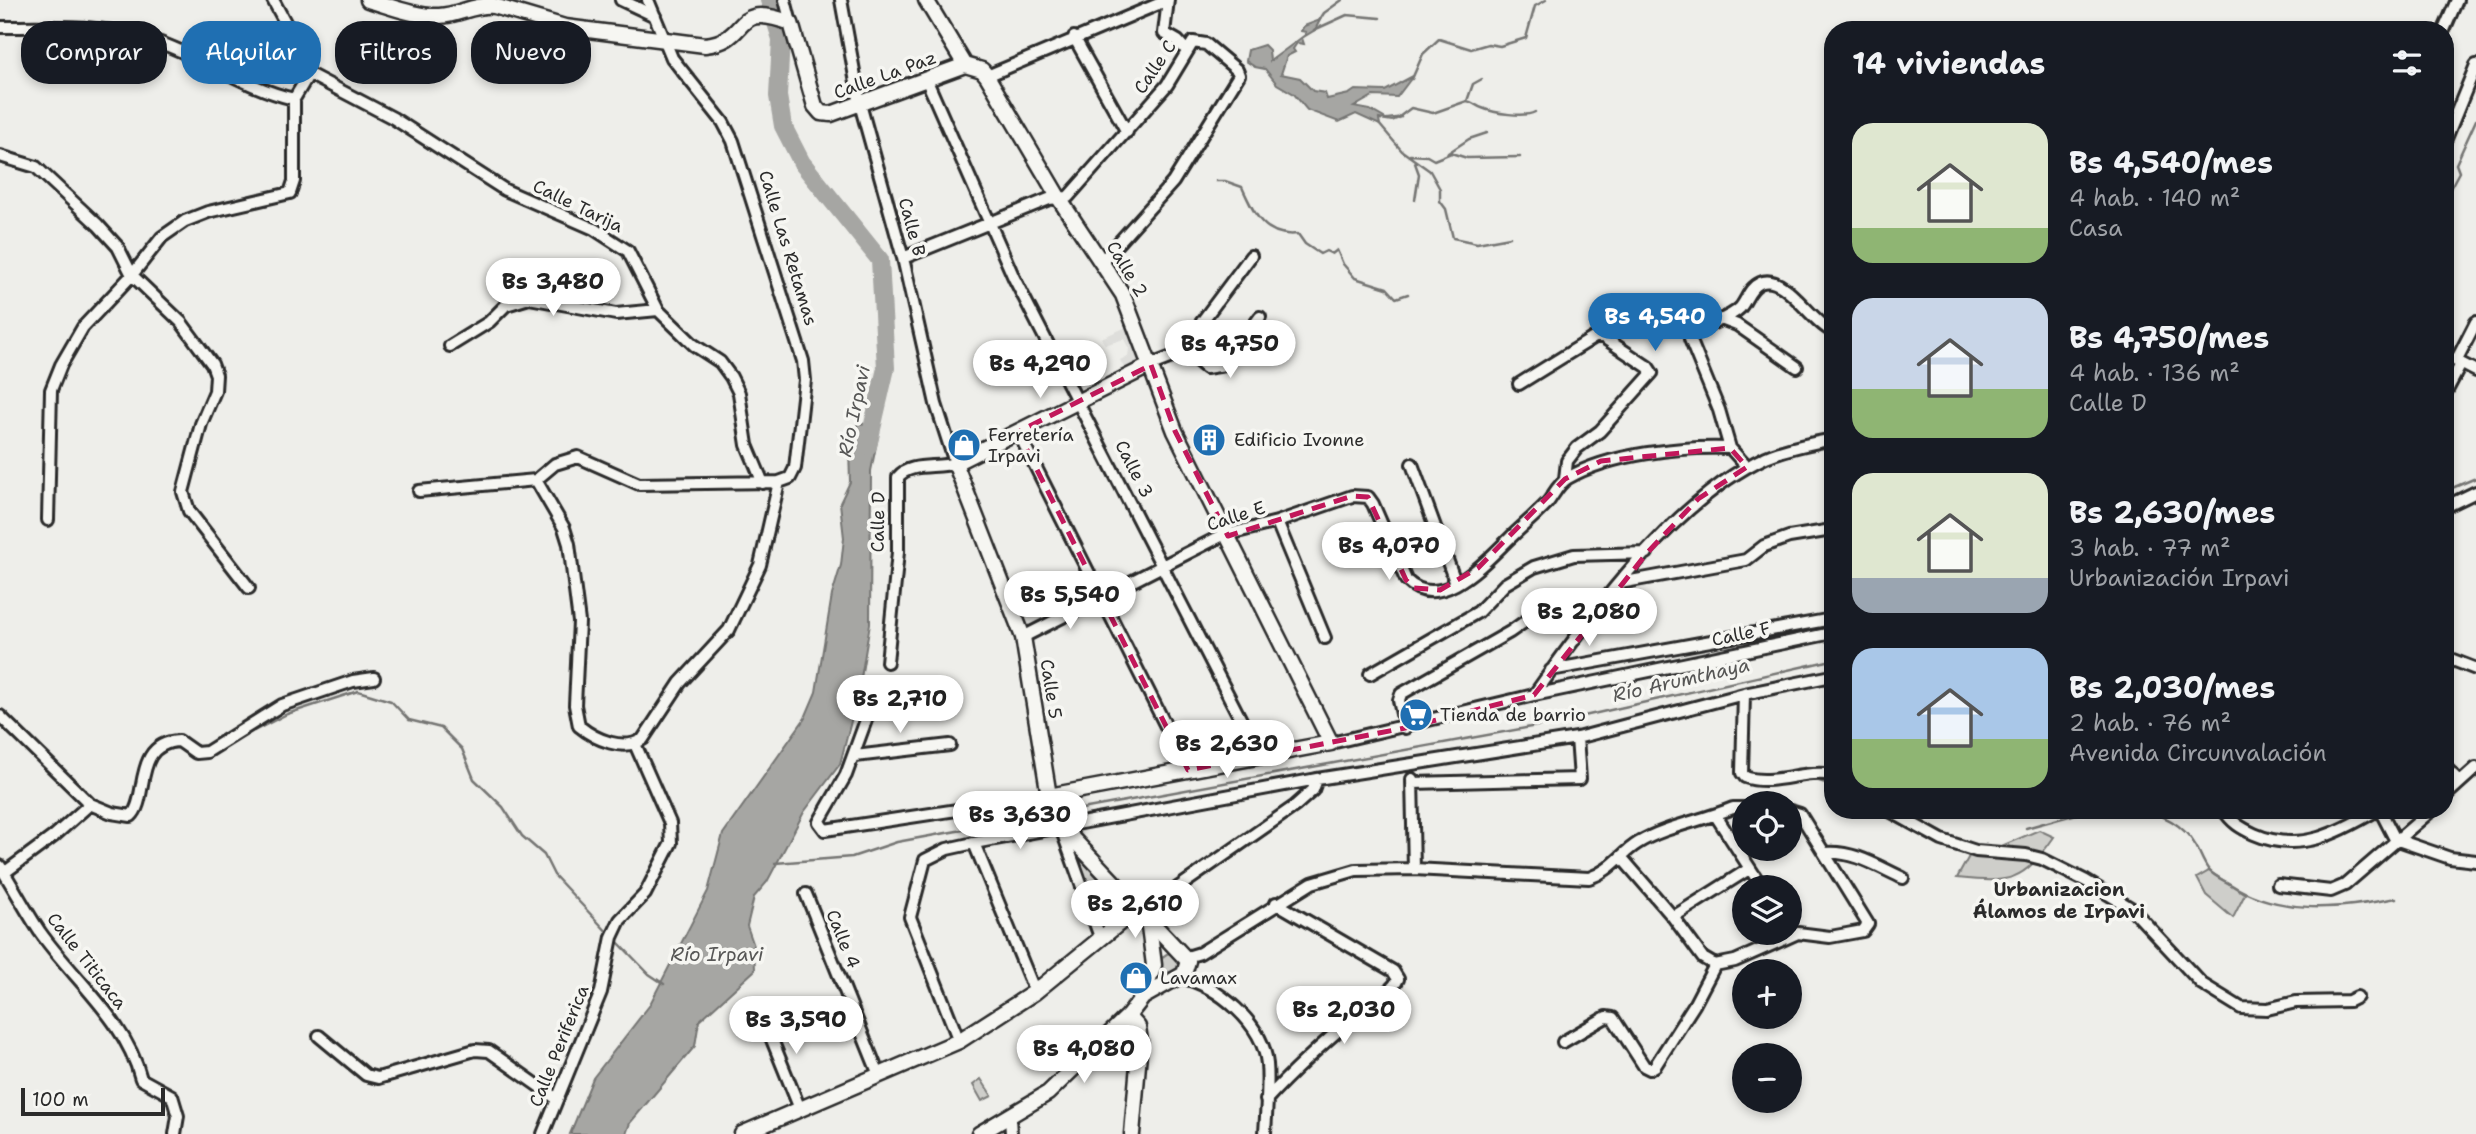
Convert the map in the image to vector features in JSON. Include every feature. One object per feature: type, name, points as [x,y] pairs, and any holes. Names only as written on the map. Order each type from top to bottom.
[{"type":"main road","points":[[368,0],[429,16],[443,16],[482,5],[494,6],[565,27],[718,44],[730,38],[746,19],[757,14],[788,22]]},
{"type":"main road","points":[[926,0],[965,65],[982,69],[987,76]]},
{"type":"main road","name":"Calle La Paz","points":[[788,22],[815,106],[821,113],[831,114],[965,65]]},
{"type":"main road","name":"Calle 2","points":[[987,76],[1060,200],[1130,309],[1175,431],[1331,743]]},
{"type":"main road","name":"Calle D","points":[[955,463],[1151,365]]},
{"type":"main road","name":"Calle 5","points":[[955,463],[1023,637],[1055,813]]},
{"type":"main road","points":[[1143,997],[1176,978],[1188,966],[1187,957],[1143,913],[1055,813],[1188,770],[1331,743]]},
{"type":"main road","points":[[742,1134],[959,1041],[1035,992],[1100,937],[1143,913]]},
{"type":"main road","points":[[1143,913],[1158,974],[1176,978]]},
{"type":"main road","points":[[979,1134],[1010,1118],[1064,1080],[1128,1016],[1143,997],[1154,961],[1162,949],[1174,946]]},
{"type":"main road","points":[[1128,1016],[1138,1027],[1140,1041],[1132,1134]]},
{"type":"street","points":[[273,0],[284,21]]},
{"type":"street","points":[[621,0],[655,16]]},
{"type":"street","name":"Calle Las Retamas","points":[[648,0],[662,39],[681,72],[723,122],[733,141],[803,361],[804,393],[795,468],[790,478],[779,482]]},
{"type":"street","points":[[786,0],[788,22]]},
{"type":"street","name":"Calle B","points":[[841,0],[860,104],[903,258],[936,404],[955,463]]},
{"type":"street","points":[[987,76],[1074,37],[1168,0],[1164,33],[1178,41],[1186,50]]},
{"type":"street","points":[[2448,21],[2457,0]]},
{"type":"street","points":[[0,27],[94,29],[135,35],[157,41],[217,70],[294,99]]},
{"type":"street","points":[[1074,37],[1127,132]]},
{"type":"street","name":"Calle C","points":[[903,258],[1049,199],[1060,200],[1068,197],[1167,85],[1186,50],[1194,42],[1206,44],[1237,70],[1239,75],[1173,182],[1101,262]]},
{"type":"street","points":[[2454,119],[2476,65]]},
{"type":"street","name":"Calle Tarija","points":[[321,80],[393,118],[505,190],[617,243],[636,263],[658,310],[694,345],[720,362],[731,377],[739,393],[747,445],[763,482]]},
{"type":"street","name":"Calle 3","points":[[927,81],[989,223],[1259,757]]},
{"type":"street","points":[[48,520],[51,390],[61,365],[83,327],[132,275],[162,237],[185,221],[208,212],[290,193],[294,181],[294,99],[303,84]]},
{"type":"street","points":[[0,156],[36,167],[118,247],[132,275],[181,322],[212,364],[216,375],[215,391],[201,424],[183,492],[188,511],[249,588]]},
{"type":"street","name":"Calle D","points":[[1151,365],[1177,355],[1251,256]]},
{"type":"street","points":[[1746,467],[1730,448],[1719,410],[1690,339],[1698,328],[1739,309],[1751,290],[1762,282],[1770,281],[1783,284],[1816,322],[1824,326]]},
{"type":"street","points":[[450,346],[477,330],[516,299],[529,298],[616,314],[658,310]]},
{"type":"street","points":[[1182,348],[1206,368],[1225,365],[1259,317]]},
{"type":"street","points":[[1721,319],[1737,325],[1797,367]]},
{"type":"street","points":[[2454,372],[2476,321]]},
{"type":"street","points":[[1519,384],[1595,337],[1603,337],[1648,367],[1651,373],[1600,431],[1577,448],[1567,461],[1565,479]]},
{"type":"street","points":[[2454,360],[2476,372]]},
{"type":"street","points":[[1018,432],[1103,596],[1188,770]]},
{"type":"street","points":[[1534,695],[1620,583],[1698,499],[1769,455],[1824,441]]},
{"type":"street","points":[[1412,464],[1456,584],[1478,568],[1548,502],[1565,479],[1601,461],[1706,447],[1730,448]]},
{"type":"street","points":[[419,491],[536,481],[555,464],[578,457],[639,484],[779,482],[760,565],[729,630],[680,683],[643,739],[635,744],[624,746],[608,741],[579,726],[575,705],[579,622],[569,544],[564,528],[536,481]]},
{"type":"street","name":"Calle D","points":[[887,662],[898,552],[898,477],[910,468],[943,467],[955,463]]},
{"type":"street","points":[[2454,503],[2476,492]]},
{"type":"street","name":"Calle E","points":[[1023,637],[1227,535],[1277,522],[1352,496],[1368,497],[1373,504],[1398,566],[1414,588],[1440,590],[1456,584]]},
{"type":"street","points":[[1277,522],[1325,638]]},
{"type":"street","points":[[1620,583],[1746,560],[1764,546],[1777,541],[1824,532]]},
{"type":"street","points":[[1370,674],[1478,612],[1505,584],[1534,567],[1574,555],[1647,553]]},
{"type":"street","points":[[1405,728],[1399,700],[1401,694],[1510,632],[1537,613]]},
{"type":"street","points":[[1552,670],[1824,619]]},
{"type":"street","name":"Calle F","points":[[1331,743],[1405,728],[1534,695],[1824,635]]},
{"type":"street","points":[[2454,660],[2476,668]]},
{"type":"street","points":[[0,716],[90,804],[131,816],[137,805],[144,768],[155,754],[169,743],[180,741],[196,753],[206,752],[282,705],[352,681],[374,678]]},
{"type":"street","points":[[940,694],[872,700],[855,756],[819,822],[825,830],[1055,813],[1411,766],[1577,738],[1744,694],[1824,678]]},
{"type":"street","points":[[1744,694],[1742,773],[1745,777],[1775,779],[1814,772],[1824,774]]},
{"type":"street","points":[[1412,783],[1580,779],[1577,738]]},
{"type":"street","name":"Calle Periferica","points":[[543,1134],[601,992],[612,937],[620,920],[645,894],[671,843],[670,823],[635,744]]},
{"type":"street","points":[[855,756],[950,745]]},
{"type":"street","points":[[1411,766],[1414,869]]},
{"type":"street","points":[[2454,786],[2476,768]]},
{"type":"street","points":[[2454,776],[2459,781]]},
{"type":"street","points":[[1143,913],[1295,806],[1312,789],[1317,779]]},
{"type":"street","points":[[2,870],[54,836],[90,804]]},
{"type":"street","points":[[1187,957],[1200,953],[1276,903],[1337,873],[1414,869],[1589,878],[1601,875],[1637,844],[1732,808]]},
{"type":"street","points":[[959,1041],[910,917],[925,860],[947,849],[974,843],[1055,813]]},
{"type":"street","points":[[1055,813],[1100,937]]},
{"type":"street","points":[[1716,816],[1753,875]]},
{"type":"street","points":[[1802,817],[1868,924],[1863,931],[1852,934],[1830,937],[1802,934]]},
{"type":"street","points":[[1904,819],[1942,840],[1976,851],[2034,857],[2086,881],[2131,908],[2202,984],[2241,1008],[2267,1009],[2296,1002],[2349,1001],[2357,997]]},
{"type":"street","points":[[2229,819],[2248,831],[2294,844],[2331,834],[2361,819]]},
{"type":"street","points":[[2384,819],[2395,839],[2451,858],[2476,862]]},
{"type":"street","points":[[2278,885],[2331,891],[2345,885],[2395,839],[2424,819]]},
{"type":"street","points":[[974,843],[1035,992]]},
{"type":"street","points":[[1825,853],[1843,853],[1863,859],[1903,878]]},
{"type":"street","points":[[1622,858],[1673,917],[1703,958],[1715,965],[1735,961],[1771,945]]},
{"type":"street","points":[[1673,917],[1749,869]]},
{"type":"street","name":"Calle Titicaca","points":[[2,870],[41,932],[124,1036],[136,1056],[141,1079],[172,1096],[178,1116],[175,1134]]},
{"type":"street","name":"Calle 4","points":[[806,894],[879,1075]]},
{"type":"street","points":[[1266,1100],[1295,1068],[1373,1000],[1390,991],[1398,979],[1393,971],[1276,903]]},
{"type":"street","points":[[1563,1041],[1606,1017],[1613,1018],[1644,1066],[1650,1069],[1655,1066],[1694,1005],[1715,965]]},
{"type":"street","points":[[1176,978],[1199,981],[1236,1007],[1263,1045],[1267,1064],[1265,1134]]},
{"type":"street","points":[[762,1015],[800,1109]]},
{"type":"street","points":[[319,1036],[366,1075],[379,1078],[475,1050],[489,1051],[557,1099]]},
{"type":"street","points":[[1010,1118],[1011,1134]]},
{"type":"highlighted area","points":[[1151,365],[1175,431],[1228,536],[1352,496],[1368,497],[1406,580],[1414,588],[1440,590],[1478,568],[1565,479],[1601,461],[1730,448],[1747,467],[1698,499],[1647,553],[1534,695],[1405,728],[1188,770],[1018,432]]},
{"type":"shaded area","points":[[1129,326],[1142,356],[1140,361],[1124,368],[1120,360],[1128,356],[1129,349],[1124,339],[1105,345],[1101,338]]},
{"type":"shaded area","points":[[2039,830],[2054,837],[2033,864],[2023,872],[2003,879],[1957,878],[1972,851],[1992,850]]},
{"type":"shaded area","points":[[1075,851],[1127,907],[1105,927],[1101,927],[1071,853]]},
{"type":"shaded area","points":[[2209,871],[2245,894],[2233,918],[2206,895],[2197,878]]},
{"type":"shaded area","points":[[1167,953],[1175,953],[1181,963],[1175,973],[1167,973],[1161,967],[1161,959]]},
{"type":"shaded area","points":[[981,1079],[992,1096],[982,1101],[973,1085]]},
{"type":"water","points":[[1320,20],[1315,30],[1302,38],[1304,44],[1297,43],[1293,49],[1295,52],[1287,56],[1281,74],[1300,78],[1313,91],[1325,93],[1327,99],[1355,90],[1385,91],[1413,76],[1397,97],[1373,96],[1354,107],[1370,110],[1386,119],[1402,117],[1392,121],[1379,119],[1380,125],[1356,114],[1339,122],[1307,110],[1294,94],[1277,84],[1265,69],[1246,61],[1248,50],[1264,45],[1269,50],[1270,61],[1305,35],[1306,32],[1301,31],[1304,26]]},
{"type":"water","name":"Río Irpavi","points":[[858,423],[880,426],[871,471],[870,624],[859,690],[840,764],[804,812],[767,882],[754,897],[747,926],[754,946],[755,970],[699,1021],[695,1046],[630,1123],[626,1134],[570,1134],[593,1078],[649,1006],[708,891],[723,834],[805,718],[816,692],[832,595],[841,565],[844,538],[840,503],[850,482],[849,449]]},
{"type":"waterway","name":"Río Irpavi","points":[[769,0],[781,39],[778,96],[783,126],[802,163],[880,260],[886,368],[868,446]]},
{"type":"waterway","points":[[1319,21],[1324,13],[1342,0]]},
{"type":"waterway","points":[[1412,79],[1423,54],[1439,39],[1471,49],[1488,44],[1500,46],[1526,38],[1535,6],[1546,0]]},
{"type":"waterway","points":[[1314,30],[1347,15],[1380,18]]},
{"type":"waterway","points":[[1467,101],[1473,84],[1482,79]]},
{"type":"waterway","points":[[1399,117],[1411,108],[1433,113],[1467,101],[1501,113],[1524,115],[1535,112]]},
{"type":"waterway","points":[[2454,181],[2459,172],[2456,164],[2476,120]]},
{"type":"waterway","points":[[1379,124],[1402,151],[1430,171],[1440,189],[1440,201],[1446,209],[1453,238],[1477,243],[1510,237]]},
{"type":"waterway","points":[[1448,153],[1469,139],[1487,133]]},
{"type":"waterway","points":[[1410,155],[1427,156],[1434,160],[1451,153],[1467,158],[1520,157]]},
{"type":"waterway","points":[[1415,163],[1419,174],[1415,200]]},
{"type":"waterway","points":[[1216,181],[1242,187],[1256,215],[1269,228],[1277,232],[1298,234],[1305,244],[1320,254],[1326,251],[1332,254],[1337,250],[1343,264],[1355,278],[1387,288],[1396,298],[1408,294]]},
{"type":"waterway","points":[[2454,487],[2476,478]]},
{"type":"waterway","name":"Río Arumthaya","points":[[1060,813],[1553,723],[1824,662]]},
{"type":"waterway","points":[[254,731],[287,714],[358,691],[391,701],[409,720],[441,728],[462,749],[474,779],[503,807],[522,836],[544,855],[554,875],[610,935]]},
{"type":"waterway","points":[[1794,782],[1816,780],[1824,782]]},
{"type":"waterway","name":"Río Arumthaya","points":[[775,863],[852,857],[897,842],[1050,814]]},
{"type":"waterway","points":[[2026,828],[2058,819]]},
{"type":"waterway","points":[[2167,819],[2179,826],[2191,839],[2206,866],[2215,876],[2269,901],[2332,907],[2396,898]]},
{"type":"waterway","points":[[615,939],[649,974],[664,984]]},
{"type":"place","name":"Edificio Ivonne","points":[[1209,440]]},
{"type":"place","name":"Ferretería Irpavi","points":[[964,445]]},
{"type":"place","name":"Tienda de barrio","points":[[1416,715]]},
{"type":"place","name":"Lavamax","points":[[1136,978]]},
{"type":"district","name":"Urbanizacion Álamos de Irpavi","points":[[2059,900]]}]
